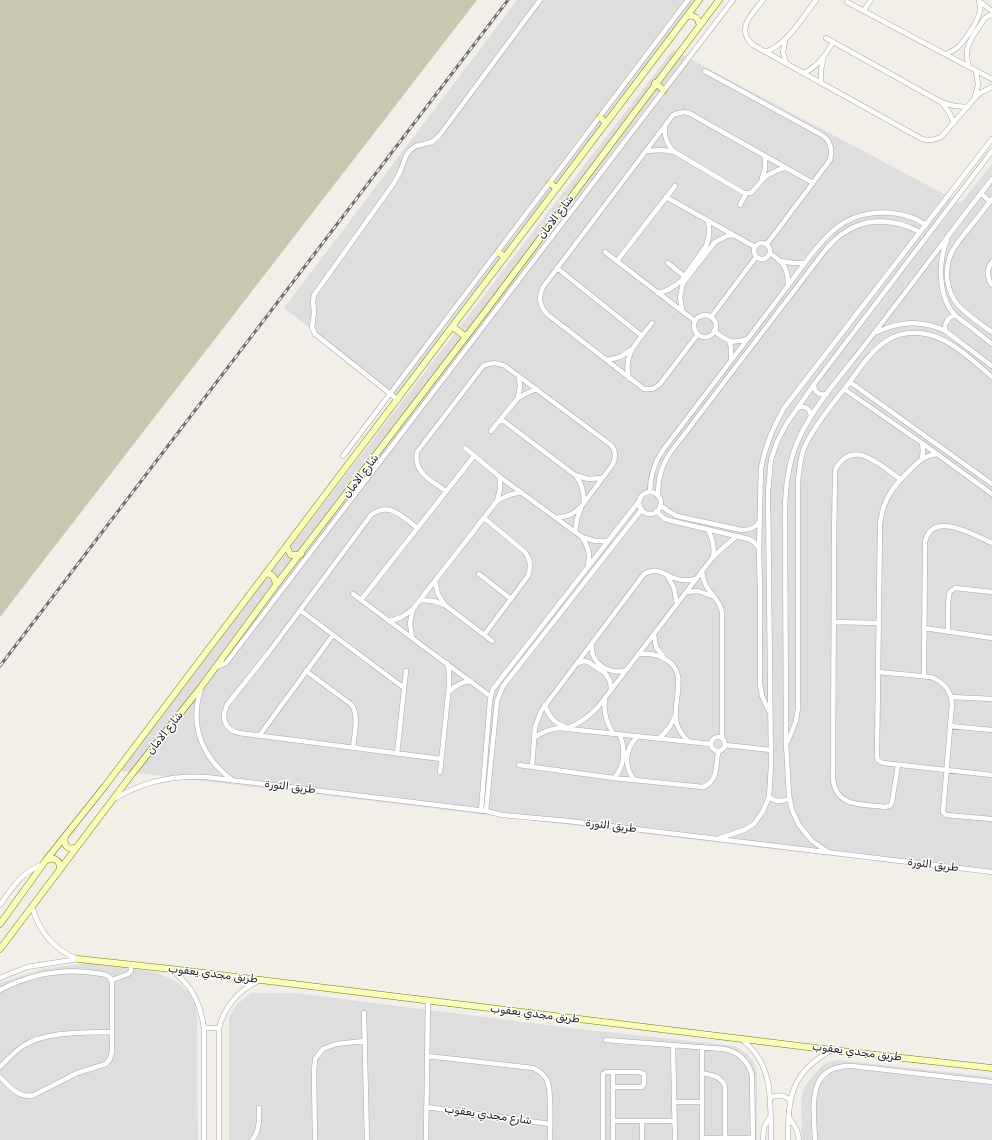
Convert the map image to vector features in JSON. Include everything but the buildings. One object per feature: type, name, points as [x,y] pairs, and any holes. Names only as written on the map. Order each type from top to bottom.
[{"type":"street","points":[[398,400],[315,334],[312,327],[314,295],[394,184],[408,153],[416,146],[428,143],[439,136],[540,0]]},
{"type":"street","points":[[343,456],[688,0]]},
{"type":"street","name":"شارع الامان","points":[[0,924],[45,862],[105,786],[398,400],[556,188],[700,0]]},
{"type":"street","name":"شارع الامان","points":[[0,949],[113,799],[201,687],[276,585],[488,308],[655,83],[719,0]]},
{"type":"street","points":[[214,668],[226,663],[733,0]]},
{"type":"street","points":[[763,0],[748,19],[745,26],[746,37],[750,42],[765,52],[922,139],[935,140],[941,137],[980,93],[992,87]]},
{"type":"street","points":[[765,52],[776,47],[785,40],[816,0]]},
{"type":"street","points":[[864,10],[871,0]]},
{"type":"street","points":[[946,54],[959,47],[967,36],[979,15],[979,0]]},
{"type":"street","points":[[979,0],[992,11]]},
{"type":"street","points":[[847,2],[992,79]]},
{"type":"street","points":[[968,66],[966,60],[968,44],[984,19],[992,15]]},
{"type":"street","points":[[688,16],[697,18],[700,25]]},
{"type":"street","points":[[826,38],[941,102],[954,106],[968,107]]},
{"type":"street","points":[[785,40],[783,52],[786,63]]},
{"type":"street","points":[[804,73],[814,67],[823,58],[833,42]]},
{"type":"street","points":[[821,83],[823,58]]},
{"type":"street","points":[[705,71],[826,138],[832,148],[830,160],[767,244]]},
{"type":"street","points":[[975,98],[978,85],[976,71]]},
{"type":"street","points":[[655,83],[664,90]]},
{"type":"street","points":[[941,102],[949,112],[954,123]]},
{"type":"street","points":[[698,334],[657,387],[653,389],[644,389],[547,314],[540,304],[540,293],[557,268],[673,115],[679,112],[686,112],[812,183]]},
{"type":"street","points":[[600,117],[606,123]]},
{"type":"street","points":[[665,126],[664,132],[669,147],[677,154],[746,194]]},
{"type":"street","points":[[770,713],[762,696],[760,684],[759,548],[761,468],[768,439],[784,408],[992,139]]},
{"type":"street","points":[[646,151],[662,150],[677,154]]},
{"type":"street","points":[[717,839],[744,830],[754,824],[763,811],[769,797],[771,750],[768,492],[771,459],[778,440],[787,423],[815,383],[992,151]]},
{"type":"street","points":[[761,181],[765,169],[766,157]]},
{"type":"street","points":[[740,205],[746,194],[753,192],[761,181],[772,172],[785,168]]},
{"type":"street","points":[[963,177],[969,182]]},
{"type":"street","points":[[828,853],[812,841],[802,829],[794,815],[789,799],[786,743],[785,494],[787,474],[799,437],[827,394],[992,179]]},
{"type":"street","points":[[550,183],[556,188]]},
{"type":"street","points":[[617,261],[674,186]]},
{"type":"street","points":[[981,193],[991,200],[955,246],[947,269],[947,282],[954,299],[966,313],[992,332]]},
{"type":"street","points":[[666,197],[755,247]]},
{"type":"street","points":[[650,492],[650,481],[654,465],[658,457],[805,263],[831,232],[845,222],[861,215],[878,212],[894,213],[911,217],[926,225]]},
{"type":"street","points":[[658,293],[671,289],[676,285],[706,246],[709,239],[708,221]]},
{"type":"street","points":[[640,500],[640,507],[642,509],[649,513],[656,511],[660,505],[660,498],[658,496],[659,477],[665,460],[826,249],[836,238],[863,224],[877,222],[892,222],[907,226],[920,232]]},
{"type":"street","points":[[951,232],[945,244],[941,268],[941,281],[948,304],[955,315],[992,344]]},
{"type":"street","points":[[682,310],[680,297],[683,283],[715,242],[721,238],[734,235]]},
{"type":"street","points":[[756,257],[754,251],[755,247],[762,242],[767,244],[770,254],[781,261],[805,263]]},
{"type":"street","points":[[498,252],[505,257]]},
{"type":"street","points":[[605,252],[695,321]]},
{"type":"street","points":[[756,257],[763,259],[770,254]]},
{"type":"street","points":[[711,317],[756,257]]},
{"type":"street","points":[[781,261],[787,272],[788,286]]},
{"type":"street","points":[[992,262],[988,270],[989,279],[992,285]]},
{"type":"street","points":[[668,263],[684,276]]},
{"type":"street","points":[[557,268],[642,336]]},
{"type":"street","points":[[892,269],[898,274]]},
{"type":"street","points":[[488,308],[494,312]]},
{"type":"street","points":[[703,315],[711,317],[715,323],[714,331],[709,336],[698,334],[694,328],[695,321],[703,315]]},
{"type":"street","points":[[945,331],[948,319],[955,315]]},
{"type":"street","points":[[629,378],[627,363],[629,356],[632,349],[652,323]]},
{"type":"street","points":[[875,333],[898,324],[910,323],[928,325],[945,331],[992,366]]},
{"type":"street","points":[[974,330],[980,323]]},
{"type":"street","points":[[453,327],[466,336]]},
{"type":"street","points":[[714,331],[728,341],[735,342],[747,340]]},
{"type":"street","points":[[786,743],[794,728],[798,715],[797,495],[799,467],[804,449],[810,437],[863,364],[880,345],[895,336],[920,332],[944,340],[992,377]]},
{"type":"street","points":[[728,341],[731,347],[731,360]]},
{"type":"street","points":[[607,360],[620,357],[632,349]]},
{"type":"street","points":[[965,355],[970,349]]},
{"type":"street","points":[[446,491],[423,474],[419,469],[416,462],[417,452],[483,366],[489,363],[500,364],[519,376],[611,444],[614,449],[616,454],[613,464],[583,505],[577,519],[575,532]]},
{"type":"street","points":[[518,398],[520,387],[519,376]]},
{"type":"street","points":[[850,382],[992,484]]},
{"type":"street","points":[[815,383],[814,386],[817,393],[820,395],[827,394]]},
{"type":"street","points":[[844,389],[992,494]]},
{"type":"street","points":[[491,431],[518,398],[537,390]]},
{"type":"street","points":[[798,408],[807,408],[812,416]]},
{"type":"street","points":[[501,419],[575,475],[580,481],[584,495],[583,505],[570,515],[564,518],[557,518]]},
{"type":"street","points":[[922,443],[922,458]]},
{"type":"street","points":[[465,448],[500,477],[582,537],[595,542],[608,541]]},
{"type":"street","points":[[379,451],[385,456]]},
{"type":"street","points":[[898,765],[890,806],[885,807],[851,803],[842,798],[835,790],[833,780],[835,470],[840,462],[846,457],[852,454],[860,454],[868,457],[900,479]]},
{"type":"street","points":[[937,454],[922,458],[891,490],[884,504],[880,524],[877,757],[878,760],[883,763],[992,775]]},
{"type":"street","points":[[361,600],[474,456]]},
{"type":"street","points":[[969,477],[974,470]]},
{"type":"street","points":[[575,475],[588,479],[602,478]]},
{"type":"street","points":[[390,621],[402,617],[413,609],[497,501],[500,489],[500,477]]},
{"type":"street","points":[[497,501],[509,495],[521,492]]},
{"type":"street","points":[[483,811],[490,696],[496,683],[644,494],[650,492],[658,496]]},
{"type":"street","points":[[760,493],[768,492]]},
{"type":"street","points":[[660,505],[677,516],[741,530],[749,530],[753,528],[757,525],[759,520]]},
{"type":"street","points":[[483,811],[497,701],[500,691],[642,509]]},
{"type":"street","points":[[417,528],[394,511],[376,511],[368,519],[227,705],[224,720],[231,730],[239,733],[441,759]]},
{"type":"street","points":[[656,511],[672,522],[750,539],[759,548]]},
{"type":"street","points":[[484,518],[525,552],[530,561],[530,571],[528,576],[484,635]]},
{"type":"street","points":[[924,676],[925,542],[927,535],[939,526],[947,526],[963,529],[992,544]]},
{"type":"street","points":[[708,530],[714,543],[713,557]]},
{"type":"street","points":[[535,737],[542,732],[551,729],[568,728],[589,716],[598,707],[713,557],[737,536]]},
{"type":"street","points":[[582,537],[587,544],[589,551],[588,566]]},
{"type":"street","points":[[287,546],[291,554],[301,554]]},
{"type":"street","points":[[532,767],[538,717],[545,705],[644,574],[653,571],[666,573],[680,580],[696,579]]},
{"type":"street","points":[[702,572],[707,588],[718,601],[722,612],[722,738],[725,741],[725,745],[723,750],[718,752]]},
{"type":"street","points":[[266,573],[273,576],[276,585]]},
{"type":"street","points":[[666,573],[674,588],[677,604]]},
{"type":"street","points":[[479,574],[511,599]]},
{"type":"street","points":[[435,581],[438,594],[445,605]]},
{"type":"street","points":[[948,632],[949,597],[953,590],[956,588],[992,592]]},
{"type":"street","points":[[687,592],[704,592],[714,597]]},
{"type":"street","points":[[760,592],[769,592]]},
{"type":"street","points":[[353,594],[490,696]]},
{"type":"street","points":[[420,600],[433,601],[445,605],[492,641]]},
{"type":"street","points":[[412,638],[410,623],[413,609]]},
{"type":"street","points":[[300,610],[404,688]]},
{"type":"street","points":[[834,622],[879,623]]},
{"type":"street","points":[[924,628],[992,638]]},
{"type":"street","points":[[654,634],[656,647],[664,658]]},
{"type":"street","points":[[259,736],[333,635]]},
{"type":"street","points":[[592,643],[591,648],[595,660],[608,670],[617,672],[626,670]]},
{"type":"street","points":[[638,654],[651,653],[664,658],[670,661],[678,672],[679,679],[676,720],[678,728],[688,741]]},
{"type":"street","points":[[577,664],[584,661],[592,664],[605,673],[610,681],[611,689]]},
{"type":"street","points":[[440,772],[450,678],[447,663]]},
{"type":"street","points":[[306,671],[354,708],[356,714],[353,748]]},
{"type":"street","points":[[397,754],[406,671]]},
{"type":"street","points":[[878,672],[931,677],[938,679],[949,690],[952,704],[942,809],[946,815],[992,819]]},
{"type":"street","points":[[448,693],[458,684],[470,681]]},
{"type":"street","points":[[201,687],[196,714],[201,741],[216,767],[231,779]]},
{"type":"street","points":[[605,697],[604,707],[608,725],[623,745],[622,764],[619,772],[614,778]]},
{"type":"street","points":[[951,697],[992,700]]},
{"type":"street","points":[[545,705],[548,714],[553,721],[560,726],[568,728],[711,744]]},
{"type":"street","points":[[659,738],[670,727],[676,712]]},
{"type":"street","points":[[950,726],[992,730]]},
{"type":"street","points":[[635,780],[629,773],[626,764],[628,750],[632,742],[638,736]]},
{"type":"street","points":[[711,744],[712,740],[716,737],[722,738]]},
{"type":"street","points":[[711,744],[712,748],[718,752]]},
{"type":"street","points":[[725,745],[771,750]]},
{"type":"street","points":[[518,766],[703,787],[710,783],[714,777],[718,752]]},
{"type":"street","name":"طريق الثورة","points":[[113,799],[146,783],[170,778],[194,776],[231,779],[483,811],[502,815],[568,821],[992,872]]},
{"type":"street","points":[[769,797],[776,801],[784,801],[789,799]]},
{"type":"street","points":[[65,837],[64,844],[67,847],[71,849],[77,847]]},
{"type":"street","points":[[0,905],[24,874],[34,868],[53,858],[57,860],[60,866],[59,871]]},
{"type":"street","name":"طريق مجدي يعقوب","points":[[32,907],[38,924],[48,939],[62,951],[78,960]]},
{"type":"street","name":"طريق مجدي يعقوب","points":[[0,978],[27,967],[78,960],[171,969],[832,1050],[992,1068]]},
{"type":"street","points":[[112,980],[128,974],[131,971],[131,965]]},
{"type":"street","points":[[171,969],[182,978],[190,989],[202,1014],[204,1028],[204,1140]]},
{"type":"street","points":[[0,990],[21,981],[53,972],[76,971],[105,974],[112,980],[111,1057],[106,1064],[77,1073],[34,1095],[28,1096],[19,1094],[0,1077]]},
{"type":"street","points":[[219,1140],[219,1028],[224,1013],[233,999],[245,988],[260,980]]},
{"type":"street","points":[[426,1140],[428,1000]]},
{"type":"street","points":[[364,1013],[367,1140]]},
{"type":"street","points":[[204,1028],[219,1028]]},
{"type":"street","points":[[0,1067],[23,1046],[40,1038],[54,1035],[112,1032]]},
{"type":"street","points":[[738,1038],[748,1045],[756,1054],[766,1074],[770,1098],[771,1140]]},
{"type":"street","points":[[606,1040],[724,1049],[734,1052],[742,1058],[748,1066],[752,1080],[753,1139],[702,1139],[702,1048]]},
{"type":"street","points":[[315,1140],[315,1059],[323,1048],[336,1044],[365,1041]]},
{"type":"street","points":[[673,1045],[675,1140]]},
{"type":"street","points":[[788,1140],[790,1100],[794,1088],[806,1070],[822,1055],[832,1050]]},
{"type":"street","points":[[427,1056],[533,1068],[542,1073],[548,1080],[550,1090],[550,1140]]},
{"type":"street","points":[[815,1140],[814,1093],[816,1085],[827,1072],[835,1068],[852,1066],[992,1082]]},
{"type":"street","points":[[603,1140],[603,1076],[605,1072],[641,1072],[644,1074],[643,1086],[613,1087]]},
{"type":"street","points":[[613,1072],[613,1140]]},
{"type":"street","points":[[702,1073],[718,1077],[725,1086],[725,1138]]},
{"type":"street","points":[[770,1098],[780,1095],[790,1100]]},
{"type":"street","points":[[674,1102],[702,1102]]},
{"type":"street","name":"شارع مجدي يعقوب","points":[[426,1107],[550,1124]]},
{"type":"street","points":[[252,1140],[258,1130],[259,1108]]},
{"type":"street","points":[[789,1116],[797,1130],[799,1140]]},
{"type":"street","points":[[763,1140],[764,1127],[770,1118]]},
{"type":"street","points":[[613,1121],[674,1121]]},
{"type":"street","points":[[642,1121],[642,1140]]},
{"type":"shaded area","points":[[0,0],[477,0],[0,617]]},
{"type":"shaded area","points":[[517,0],[704,0],[400,399],[284,308]]},
{"type":"shaded area","points":[[673,50],[961,203],[992,164],[992,874],[121,771],[120,768]]},
{"type":"shaded area","points":[[89,963],[105,964],[159,973],[180,984],[195,1003],[197,1015],[198,1140],[0,1140],[0,983],[43,969]]},
{"type":"shaded area","points":[[251,993],[296,993],[571,1028],[735,1046],[747,1054],[753,1061],[757,1073],[757,1140],[229,1140],[229,1018],[235,1006]]},
{"type":"shaded area","points":[[837,1060],[992,1077],[992,1140],[802,1140],[801,1101],[804,1088],[824,1064]]},
{"type":"railway","points":[[0,666],[508,0]]}]
